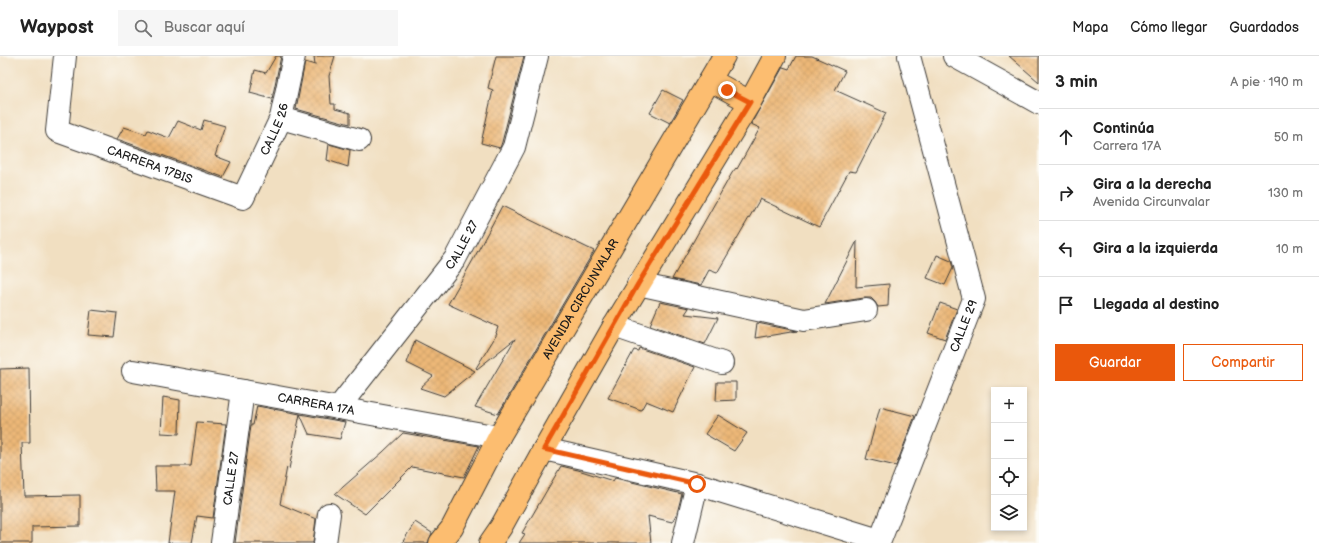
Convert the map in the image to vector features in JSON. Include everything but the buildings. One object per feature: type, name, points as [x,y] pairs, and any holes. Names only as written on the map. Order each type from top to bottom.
[{"type":"main road","name":"AVENIDA CIRCUNVALAR","points":[[440,543],[452,528],[499,437],[724,56]]},
{"type":"main road","points":[[490,543],[501,527],[638,284],[750,102],[775,56]]},
{"type":"main road","points":[[710,80],[750,102]]},
{"type":"street","name":"CARRERA 17BIS","points":[[65,56],[57,131],[243,198]]},
{"type":"street","name":"CALLE 26","points":[[243,198],[281,118],[294,56]]},
{"type":"street","name":"CALLE 27","points":[[338,408],[455,259],[514,147],[537,56]]},
{"type":"street","name":"CALLE 29","points":[[879,541],[974,299],[909,56]]},
{"type":"street","points":[[955,56],[1036,96]]},
{"type":"street","points":[[281,118],[359,140]]},
{"type":"street","points":[[638,284],[804,320],[866,310]]},
{"type":"street","points":[[614,326],[722,363]]},
{"type":"street","name":"CARRERA 17A","points":[[133,371],[499,437]]},
{"type":"street","name":"CALLE 27","points":[[222,543],[243,391]]},
{"type":"street","points":[[544,449],[697,484],[879,541]]},
{"type":"street","points":[[683,543],[697,484]]},
{"type":"street","points":[[324,543],[329,514]]},
{"type":"route","points":[[697,484],[544,449],[638,284],[750,102],[727,90]]}]
